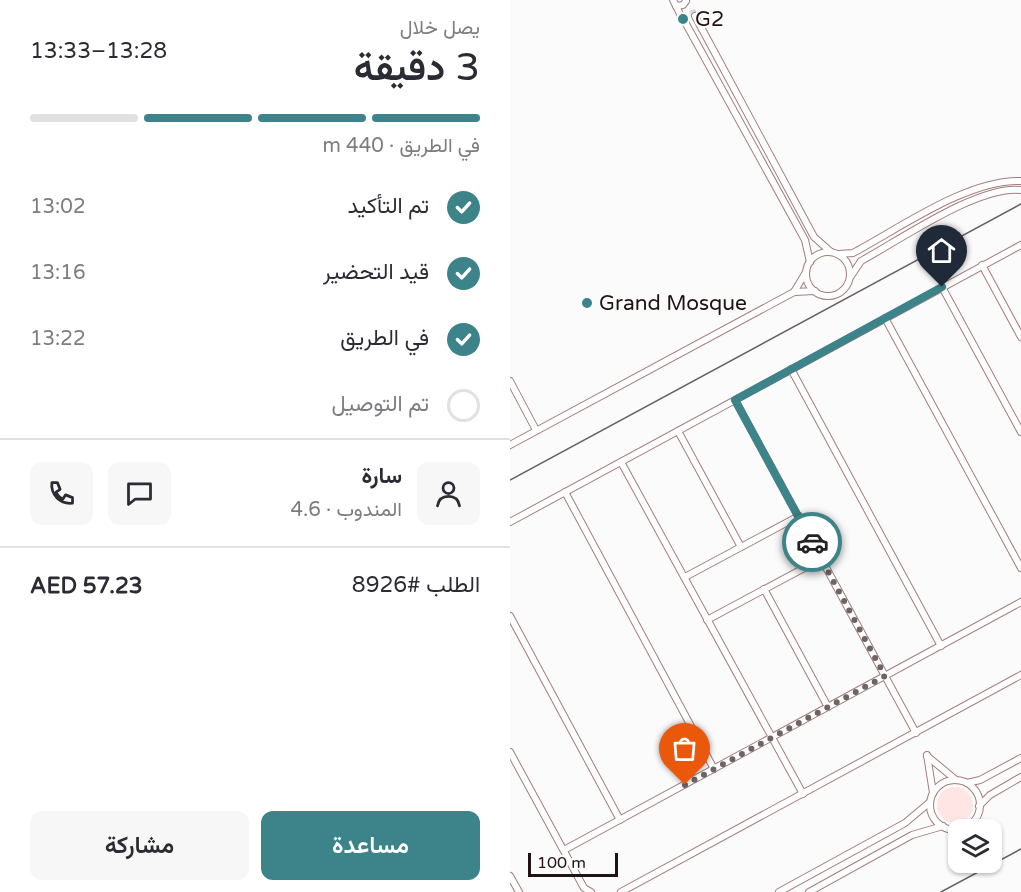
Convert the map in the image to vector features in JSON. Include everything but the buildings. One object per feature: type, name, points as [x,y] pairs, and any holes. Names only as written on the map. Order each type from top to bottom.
[{"type":"street","points":[[675,3],[681,6],[686,0],[814,237],[847,262],[851,276]]},
{"type":"street","points":[[675,3],[805,240],[809,265],[808,280],[815,291]]},
{"type":"street","points":[[794,292],[809,265],[819,254],[854,253],[968,191],[1001,181],[1021,181]]},
{"type":"street","points":[[510,445],[794,292],[815,291],[828,295],[834,294],[846,287],[861,261],[974,199],[1004,190],[1021,190]]},
{"type":"street","points":[[510,522],[982,265],[1021,246]]},
{"type":"street","points":[[982,265],[1021,337]]},
{"type":"street","points":[[942,287],[1021,432]]},
{"type":"street","points":[[885,318],[1021,568]]},
{"type":"street","points":[[791,369],[941,646]]},
{"type":"street","points":[[510,381],[536,430]]},
{"type":"street","points":[[735,400],[916,733]]},
{"type":"street","points":[[678,431],[741,547]]},
{"type":"street","points":[[621,462],[803,794]]},
{"type":"street","points":[[565,492],[714,769]]},
{"type":"street","points":[[685,577],[799,516]]},
{"type":"street","points":[[707,620],[821,559]]},
{"type":"street","points":[[764,589],[828,707]]},
{"type":"street","points":[[564,850],[1021,602]]},
{"type":"street","points":[[510,616],[620,820]]},
{"type":"street","points":[[621,892],[1021,675]]},
{"type":"street","points":[[510,752],[584,888],[591,892]]},
{"type":"street","points":[[933,794],[927,755],[956,780],[967,783],[980,780],[1021,758]]},
{"type":"street","points":[[809,892],[912,835],[943,826],[964,828],[975,819],[979,806],[990,795],[1021,777]]},
{"type":"street","points":[[779,892],[905,823],[930,802],[942,783],[956,780]]},
{"type":"street","points":[[967,783],[976,793],[979,806]]},
{"type":"street","points":[[930,802],[933,816],[943,826]]},
{"type":"street","points":[[510,876],[519,892]]},
{"type":"shaded area","points":[[948,788],[962,788],[972,798],[972,812],[966,819],[948,819],[948,822],[938,812],[938,798]]},
{"type":"tunnel","points":[[692,10],[695,16]]},
{"type":"tram line","points":[[510,480],[1021,204]]},
{"type":"tram line","points":[[941,892],[1021,849]]},
{"type":"way so far","points":[[685,785],[885,676],[812,542]]},
{"type":"place","name":"G2","points":[[683,19]]},
{"type":"place","name":"Grand Mosque","points":[[587,303]]},
{"type":"route","points":[[812,542],[735,400],[942,287]]}]
